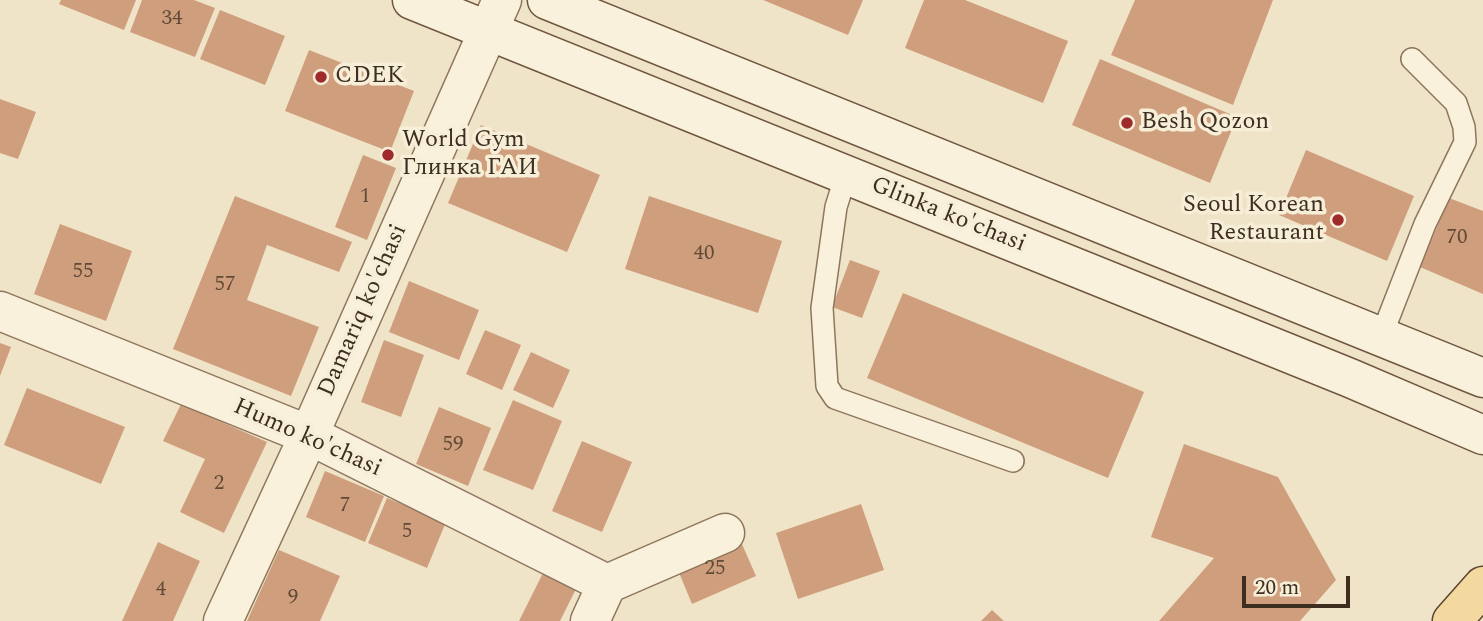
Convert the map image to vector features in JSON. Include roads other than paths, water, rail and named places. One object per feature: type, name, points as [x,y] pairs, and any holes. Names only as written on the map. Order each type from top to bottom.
[{"type":"main road","name":"Glinka ko'chasi","points":[[412,0],[495,15],[846,175],[1350,378],[1483,435]]},
{"type":"main road","name":"Glinka ko'chasi","points":[[547,0],[1483,378]]},
{"type":"main road","name":"Damariq ko'chasi","points":[[223,621],[309,435],[495,15]]},
{"type":"main road","name":"Humo ko'chasi","points":[[0,311],[309,435],[607,584]]},
{"type":"main road","points":[[590,621],[607,584],[725,533]]},
{"type":"main road","points":[[1452,621],[1483,586]]},
{"type":"lane","points":[[1381,337],[1425,224],[1465,142],[1464,127],[1456,103],[1412,59]]},
{"type":"lane","points":[[846,175],[836,207],[821,309],[827,386],[835,398],[1013,461]]},
{"type":"place","name":"CDEK","points":[[321,77]]},
{"type":"place","name":"Besh Qozon","points":[[1127,123]]},
{"type":"place","name":"World Gym Глинка ГАИ","points":[[388,155]]},
{"type":"place","name":"Seoul Korean Restaurant","points":[[1338,220]]}]
